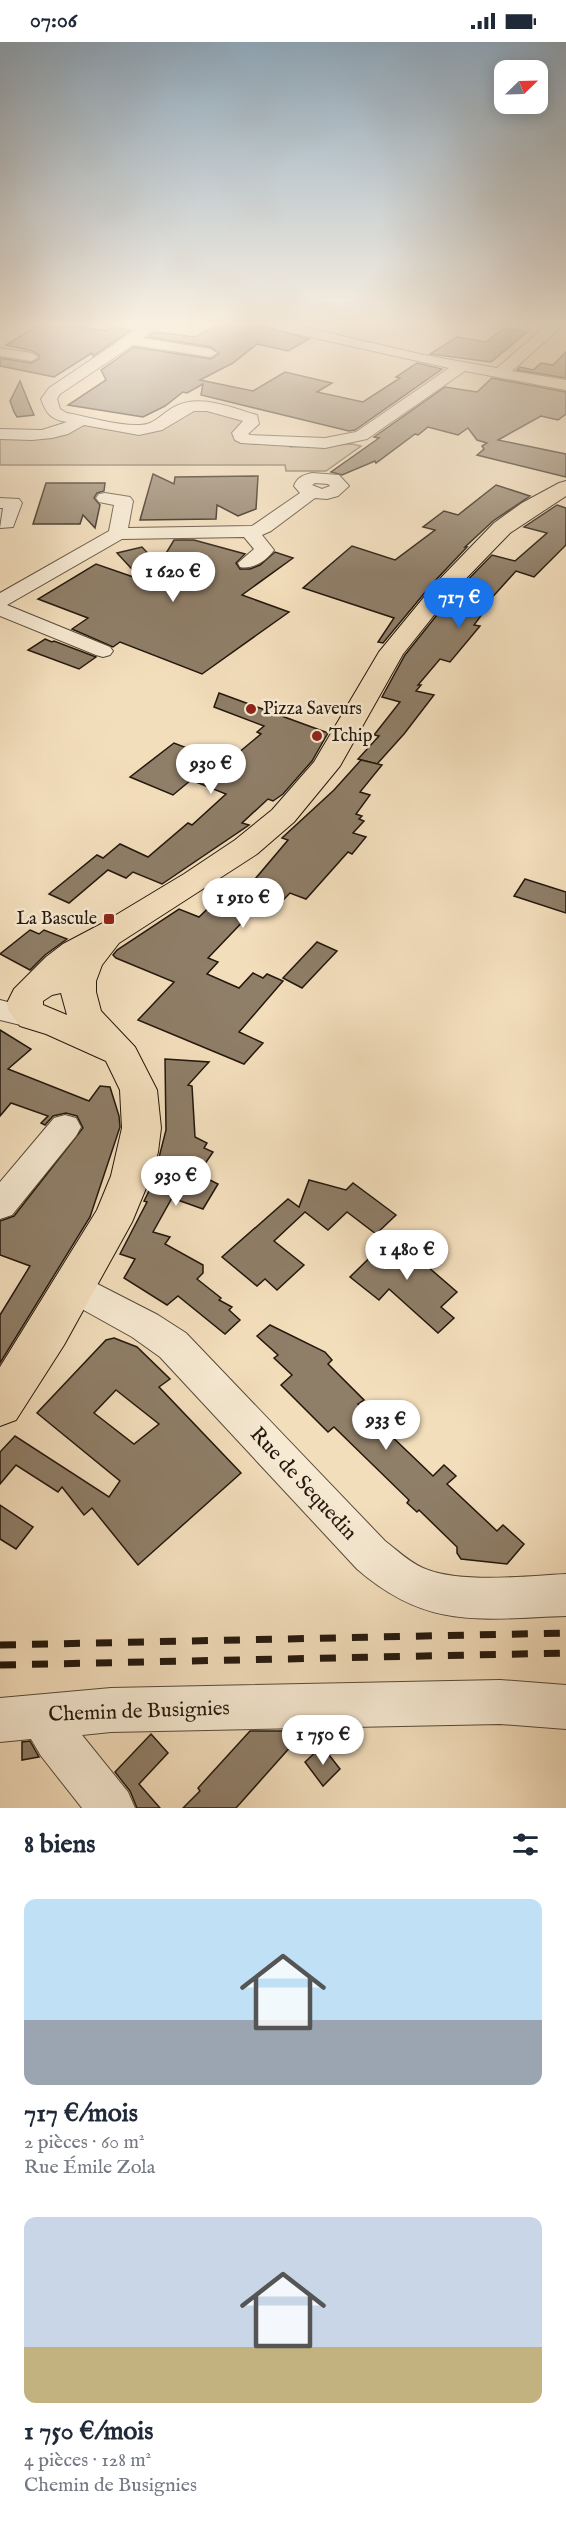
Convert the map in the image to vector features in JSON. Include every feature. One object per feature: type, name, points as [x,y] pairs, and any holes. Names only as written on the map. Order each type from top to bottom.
[{"type":"main road","points":[[25,1005],[65,959],[84,946],[113,932],[231,858],[283,816],[326,766],[392,652],[442,590],[502,528],[566,487]]},
{"type":"main road","points":[[0,1405],[43,1341],[74,1287],[118,1207],[135,1162],[142,1119],[140,1096],[129,1069],[88,1020],[79,997],[78,978],[84,963],[113,932]]},
{"type":"main road","points":[[25,1005],[66,1017],[75,1011],[79,997]]},
{"type":"main road","points":[[25,1005],[97,1043],[129,1069]]},
{"type":"street","points":[[53,408],[56,413],[81,420],[132,430],[146,430],[160,426],[184,408]]},
{"type":"street","points":[[214,408],[251,418],[251,424],[240,433],[247,440],[341,442],[366,434],[402,408]]},
{"type":"street","points":[[0,434],[52,434],[66,431],[81,420]]},
{"type":"street","points":[[0,602],[118,534],[250,532],[265,527],[312,492]]},
{"type":"street","points":[[105,498],[124,501],[118,534]]},
{"type":"street","points":[[0,503],[13,503],[7,523],[0,523]]},
{"type":"street","points":[[247,563],[265,550],[250,532]]},
{"type":"street","points":[[0,609],[103,651]]},
{"type":"street","points":[[0,1205],[65,1128]]},
{"type":"street","name":"Rue de Sequedin","points":[[74,1287],[145,1326],[173,1346],[370,1555],[393,1574],[429,1591],[470,1597],[566,1595]]},
{"type":"street","name":"Chemin de Busignies","points":[[21,1717],[111,1710],[488,1702],[566,1707]]},
{"type":"street","points":[[21,1717],[57,1740],[112,1808]]},
{"type":"shaded area","points":[[200,408],[246,420],[243,442],[289,445],[290,447],[352,444],[361,446],[326,471],[286,471],[285,465],[0,465],[0,435],[34,437],[86,424],[133,432]]},
{"type":"building","points":[[13,408],[31,408],[34,415],[17,417]]},
{"type":"building","points":[[89,408],[160,408],[143,417]]},
{"type":"building","points":[[256,408],[386,408],[355,430],[349,431]]},
{"type":"building","points":[[415,408],[566,408],[566,414],[558,420],[541,416],[498,440],[566,454],[566,477],[477,455],[484,449],[482,446],[487,443],[477,440],[468,428],[458,435],[428,427],[376,463],[375,461],[342,475],[331,472],[379,438],[374,437]]},
{"type":"building","points":[[153,474],[174,484],[175,477],[258,476],[256,509],[238,516],[217,505],[216,519],[140,520]]},
{"type":"building","points":[[46,483],[105,483],[104,491],[97,493],[94,498],[100,505],[95,528],[83,515],[80,524],[33,524]]},
{"type":"building","points":[[496,485],[530,496],[493,521],[465,547],[467,547],[432,584],[383,643],[378,642],[394,618],[303,588],[352,546],[395,560],[435,530],[423,527],[444,511],[458,515]]},
{"type":"building","points":[[557,505],[566,508],[566,545],[534,577],[516,571],[479,612],[483,613],[474,625],[480,626],[450,662],[440,659],[418,685],[421,685],[416,691],[434,695],[404,734],[377,764],[358,759],[379,736],[374,735],[400,702],[382,697],[405,655],[452,596],[492,555],[515,561],[547,533],[524,527]]},
{"type":"building","points":[[174,540],[194,540],[245,554],[236,563],[240,569],[250,569],[260,565],[275,552],[293,558],[242,595],[289,612],[202,674],[120,642],[113,647],[72,629],[88,618],[38,599],[96,564],[142,580],[117,553],[142,547],[159,565]]},
{"type":"building","points":[[45,639],[96,657],[79,669],[28,650]]},
{"type":"building","points":[[219,693],[328,733],[312,761],[283,794],[273,801],[268,799],[242,823],[249,825],[162,884],[133,872],[126,878],[108,870],[69,903],[49,894],[97,855],[103,858],[120,844],[148,857],[188,823],[192,825],[226,794],[191,780],[173,795],[130,777],[174,743],[226,763],[261,734],[257,732],[264,726],[214,707]]},
{"type":"building","points":[[361,760],[382,765],[360,792],[370,795],[356,814],[362,816],[359,819],[364,821],[353,833],[366,837],[352,854],[348,852],[306,899],[290,893],[277,906],[267,902],[256,913],[252,912],[208,958],[218,962],[207,974],[239,988],[253,973],[263,978],[267,974],[283,981],[239,1032],[263,1043],[244,1064],[138,1020],[174,982],[116,958],[113,955],[117,950],[179,909],[199,917],[237,880],[250,885],[288,840],[282,838],[334,790]]},
{"type":"building","points":[[525,879],[566,892],[566,913],[514,896]]},
{"type":"building","points":[[30,930],[39,934],[44,930],[67,939],[45,955],[30,970],[0,954]]},
{"type":"building","points":[[317,942],[337,951],[302,988],[283,978]]},
{"type":"building","points":[[0,1030],[31,1049],[8,1069],[89,1101],[100,1086],[110,1087],[120,1127],[90,1217],[0,1363],[0,1315],[30,1266],[0,1255],[0,1221],[14,1216],[83,1128],[77,1116],[66,1113],[53,1116],[45,1125],[41,1123],[48,1116],[11,1103],[0,1116]]},
{"type":"building","points":[[165,1059],[209,1062],[188,1085],[192,1086],[195,1137],[207,1143],[204,1148],[213,1152],[198,1174],[218,1184],[203,1209],[172,1198],[153,1232],[170,1237],[165,1244],[203,1265],[203,1273],[197,1279],[221,1298],[219,1300],[232,1307],[229,1310],[240,1320],[225,1334],[178,1296],[167,1305],[124,1278],[135,1259],[120,1254],[147,1202],[144,1201],[152,1185],[166,1130]]},
{"type":"building","points":[[309,1180],[346,1190],[353,1183],[396,1215],[376,1234],[347,1212],[328,1230],[305,1212],[274,1241],[304,1265],[277,1290],[265,1279],[257,1286],[222,1257],[288,1199],[299,1207]]},
{"type":"building","points":[[396,1232],[426,1254],[420,1260],[457,1292],[441,1307],[454,1318],[438,1333],[389,1289],[379,1300],[350,1277]]},
{"type":"building","points":[[270,1325],[325,1352],[332,1360],[328,1364],[364,1400],[358,1404],[433,1476],[444,1465],[456,1476],[447,1484],[497,1531],[503,1525],[524,1544],[507,1564],[461,1559],[457,1553],[457,1547],[419,1510],[417,1512],[407,1503],[409,1500],[334,1427],[328,1432],[281,1385],[292,1375],[274,1358],[278,1355],[257,1336]]},
{"type":"building","points":[[114,1338],[137,1347],[170,1379],[159,1387],[241,1473],[138,1565],[92,1508],[84,1515],[62,1487],[58,1492],[16,1465],[0,1484],[0,1452],[15,1436],[109,1497],[120,1481],[37,1413],[106,1340]],"holes":[[[116,1390],[159,1424],[134,1444],[94,1413]]]},
{"type":"building","points":[[0,1505],[33,1527],[16,1549],[0,1539]]},
{"type":"building","points":[[250,1731],[286,1731],[292,1745],[236,1808],[183,1808],[200,1791],[198,1788]]},
{"type":"building","points":[[151,1734],[168,1753],[139,1784],[160,1808],[137,1808],[130,1791],[115,1772]]},
{"type":"building","points":[[30,1741],[39,1757],[22,1760],[22,1742]]},
{"type":"building","points":[[322,1746],[340,1769],[323,1786],[305,1762]]},
{"type":"railway","points":[[0,1645],[566,1633]]},
{"type":"railway","points":[[0,1665],[566,1653]]},
{"type":"place","name":"Pizza Saveurs","points":[[251,709]]},
{"type":"place","name":"Tchip","points":[[317,736]]},
{"type":"place","name":"La Bascule","points":[[109,919]]}]
